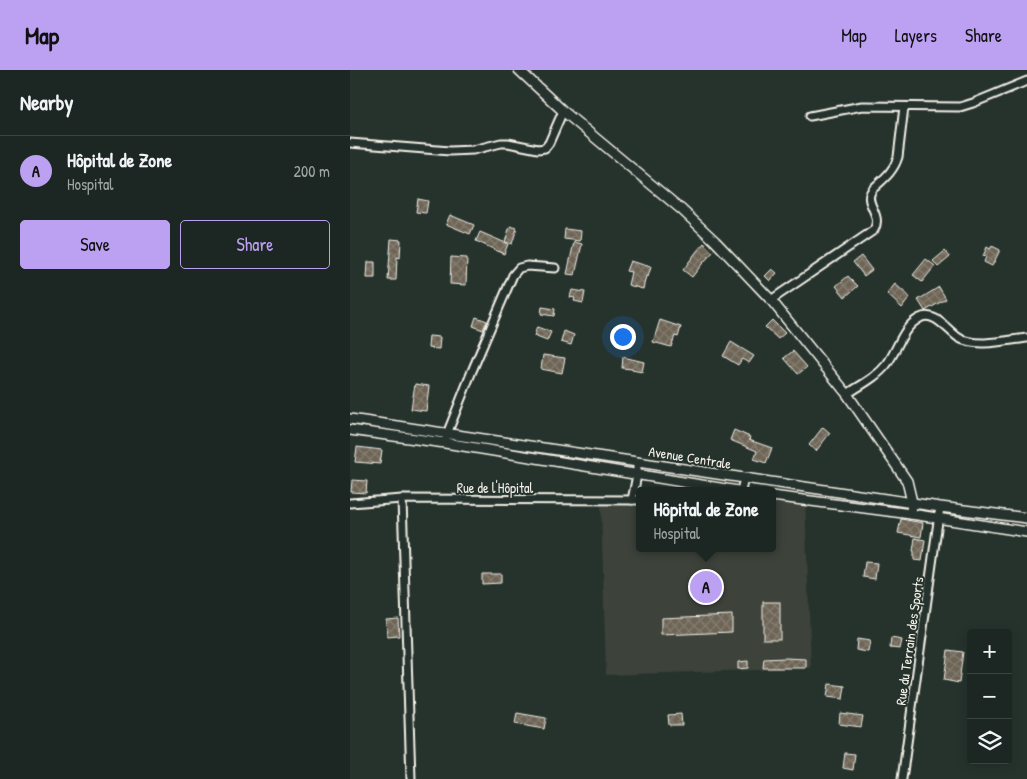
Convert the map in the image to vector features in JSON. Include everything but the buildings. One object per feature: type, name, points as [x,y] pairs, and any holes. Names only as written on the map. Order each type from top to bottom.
[{"type":"street","points":[[519,70],[563,111],[682,210],[715,241],[771,300],[847,394],[907,481],[912,502],[911,514]]},
{"type":"street","points":[[810,116],[862,106],[960,107],[1027,81]]},
{"type":"street","points":[[771,300],[874,230],[877,220],[869,198],[870,192],[892,171],[896,164],[904,107]]},
{"type":"street","points":[[350,144],[450,151],[473,150],[501,143],[538,149],[545,148],[550,143],[563,111]]},
{"type":"street","points":[[446,438],[513,275],[519,268],[527,266],[555,268]]},
{"type":"street","points":[[847,394],[879,372],[887,364],[905,332],[922,317],[929,316],[959,338],[969,341],[998,342],[1027,338]]},
{"type":"street","name":"Avenue Centrale","points":[[350,419],[637,475],[714,487]]},
{"type":"street","name":"Avenue Centrale","points":[[350,430],[446,438],[637,462],[1027,518]]},
{"type":"street","points":[[632,500],[637,475],[637,462]]},
{"type":"street","points":[[741,487],[744,478]]},
{"type":"street","points":[[776,497],[911,514],[1027,532]]},
{"type":"street","points":[[402,499],[411,779]]},
{"type":"street","name":"Rue de l'Hôpital","points":[[350,503],[402,499],[636,500]]},
{"type":"street","name":"Rue du Terrain des Sports","points":[[902,779],[940,507]]},
{"type":"shaded area","points":[[805,499],[811,668],[606,675],[601,505],[636,504],[636,552],[776,552],[776,500]]},
{"type":"place","name":"Hôpital de Zone","points":[[706,587]]}]
